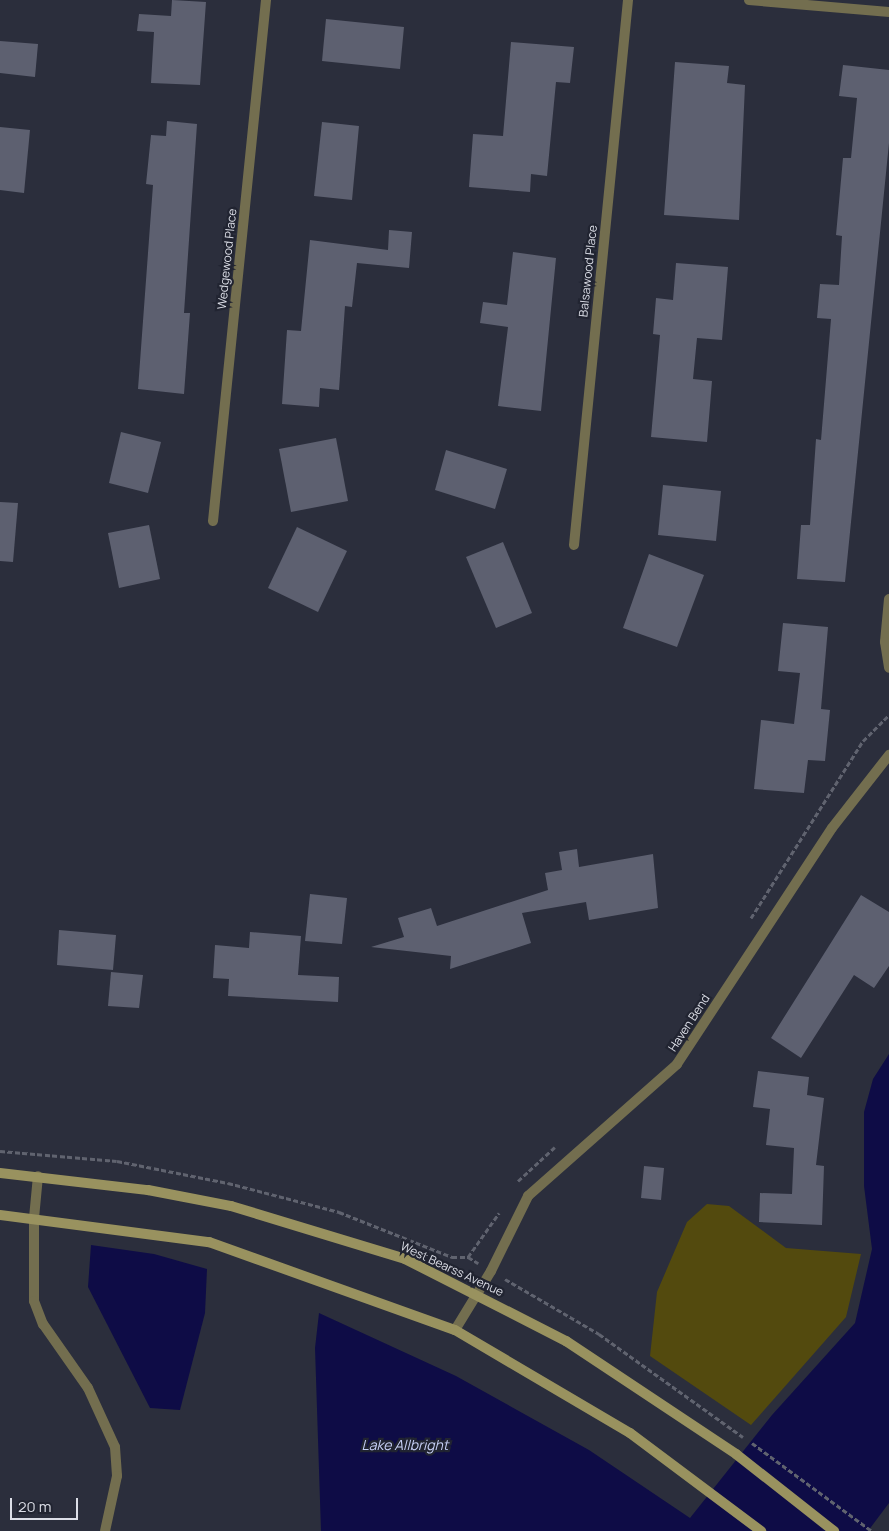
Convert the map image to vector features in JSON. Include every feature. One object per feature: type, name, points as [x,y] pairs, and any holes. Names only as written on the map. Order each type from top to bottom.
[{"type":"main road","name":"West Bearss Avenue","points":[[0,1173],[38,1176],[231,1206],[405,1259],[478,1292],[566,1341],[736,1454],[834,1531]]},
{"type":"main road","points":[[0,1215],[209,1242],[455,1330],[630,1433],[761,1531]]},
{"type":"street","name":"Wedgewood Place","points":[[213,521],[266,0]]},
{"type":"street","name":"Balsawood Place","points":[[574,545],[628,0]]},
{"type":"street","points":[[749,0],[889,12]]},
{"type":"street","points":[[889,599],[885,642],[889,668]]},
{"type":"street","name":"Haven Bend","points":[[455,1330],[492,1271],[528,1196],[678,1064],[832,828],[889,755]]},
{"type":"street","points":[[38,1176],[34,1218],[34,1301],[43,1324],[88,1388],[115,1447],[117,1476],[105,1531]]},
{"type":"path","points":[[747,924],[863,741],[889,715]]},
{"type":"path","points":[[515,1186],[562,1142]]},
{"type":"path","points":[[468,1257],[505,1203]]},
{"type":"path","points":[[492,1271],[600,1334],[872,1531]]},
{"type":"shaded area","points":[[707,1204],[729,1206],[786,1248],[861,1254],[846,1317],[751,1425],[650,1356],[657,1292],[687,1222]]},
{"type":"water","name":"Lake Allbright","points":[[889,1054],[889,1503],[868,1531],[321,1531],[315,1348],[319,1313],[456,1376],[589,1450],[690,1518],[772,1415],[855,1323],[872,1249],[864,1186],[864,1112],[873,1079]]},
{"type":"water","points":[[91,1245],[154,1254],[207,1269],[205,1313],[180,1410],[150,1408],[88,1287]]},
{"type":"building","points":[[172,0],[206,2],[200,85],[151,83],[154,32],[137,31],[139,14],[171,16]]},
{"type":"building","points":[[326,19],[404,27],[400,69],[322,61]]},
{"type":"building","points":[[0,41],[38,44],[35,77],[0,73]]},
{"type":"building","points":[[511,42],[574,47],[570,83],[556,82],[547,176],[531,174],[530,192],[469,187],[473,134],[503,136]]},
{"type":"building","points":[[675,62],[729,66],[727,83],[745,85],[739,220],[664,215]]},
{"type":"building","points":[[843,65],[889,70],[889,143],[845,582],[797,579],[801,525],[810,525],[816,439],[821,440],[831,319],[817,318],[820,284],[839,285],[842,236],[836,235],[843,158],[851,158],[857,98],[839,96]]},
{"type":"building","points":[[167,121],[197,124],[184,313],[190,313],[184,394],[138,389],[153,185],[146,184],[151,135],[166,136]]},
{"type":"building","points":[[322,122],[359,126],[352,200],[314,196]]},
{"type":"building","points":[[0,127],[30,130],[24,193],[0,190]]},
{"type":"building","points":[[389,230],[412,232],[409,268],[357,263],[352,307],[345,306],[339,390],[320,388],[319,407],[282,404],[287,330],[301,331],[310,240],[388,250]]},
{"type":"building","points":[[513,252],[556,258],[541,411],[498,406],[508,327],[480,323],[483,302],[507,305]]},
{"type":"building","points":[[676,263],[728,267],[722,340],[697,338],[693,379],[712,381],[707,442],[651,437],[660,335],[653,334],[656,298],[673,300]]},
{"type":"building","points":[[121,432],[161,442],[148,493],[109,483]]},
{"type":"building","points":[[336,438],[348,501],[291,512],[279,449]]},
{"type":"building","points":[[446,450],[507,469],[495,509],[435,490]]},
{"type":"building","points":[[663,485],[721,491],[716,541],[658,535]]},
{"type":"building","points":[[0,502],[18,503],[13,562],[0,561]]},
{"type":"building","points":[[149,525],[160,579],[119,588],[108,533]]},
{"type":"building","points":[[297,527],[347,551],[318,612],[268,588]]},
{"type":"building","points":[[503,542],[532,613],[496,628],[466,557]]},
{"type":"building","points":[[649,554],[704,575],[677,647],[623,628]]},
{"type":"building","points":[[783,623],[828,627],[821,709],[830,710],[825,761],[808,760],[804,793],[754,789],[761,720],[794,724],[800,673],[778,671]]},
{"type":"building","points":[[577,849],[579,867],[653,854],[658,908],[589,920],[586,902],[522,913],[531,943],[450,969],[451,956],[371,947],[404,937],[398,918],[431,908],[437,926],[548,890],[545,873],[562,870],[559,852]]},
{"type":"building","points":[[310,894],[347,898],[342,944],[305,941]]},
{"type":"building","points":[[861,895],[889,912],[889,966],[874,988],[854,975],[801,1058],[771,1038]]},
{"type":"building","points":[[59,930],[116,935],[113,970],[57,965]]},
{"type":"building","points":[[250,932],[301,936],[298,975],[339,977],[338,1002],[228,996],[229,979],[213,978],[215,945],[249,948]]},
{"type":"building","points":[[111,972],[143,975],[139,1008],[108,1006]]},
{"type":"building","points":[[758,1071],[809,1077],[807,1095],[824,1098],[816,1165],[824,1166],[822,1225],[759,1222],[760,1193],[792,1194],[794,1148],[766,1145],[770,1109],[753,1107]]},
{"type":"building","points":[[644,1166],[664,1168],[661,1200],[641,1198]]}]
